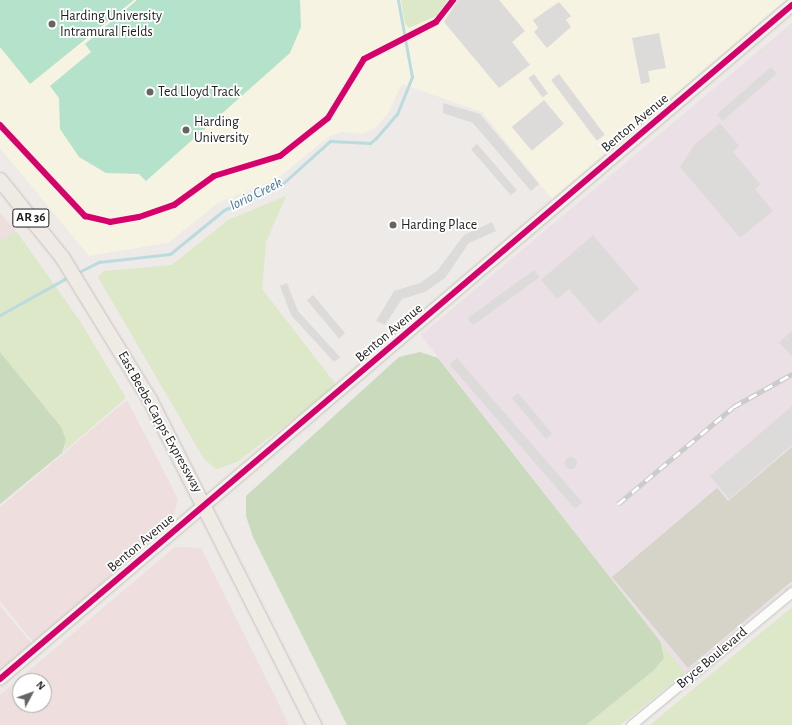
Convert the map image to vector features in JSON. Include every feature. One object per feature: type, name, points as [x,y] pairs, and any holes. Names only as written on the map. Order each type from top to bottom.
[{"type":"main road","name":"East Beebe Capps Expressway","points":[[0,180],[62,257],[98,312],[205,504],[314,725]]},
{"type":"street","name":"Benton Avenue","points":[[0,679],[792,5]]},
{"type":"street","name":"Bryce Boulevard","points":[[631,725],[792,592]]},
{"type":"shaded area","name":"Harding University","points":[[0,0],[786,0],[552,199],[482,112],[402,84],[387,115],[375,128],[363,134],[342,132],[328,137],[276,180],[219,202],[168,243],[89,256],[0,148]]},
{"type":"shaded area","points":[[458,0],[499,0],[525,31],[512,42],[530,65],[499,88],[444,22]]},
{"type":"shaded area","points":[[559,2],[571,16],[566,20],[571,27],[547,48],[534,32],[538,28],[533,20]]},
{"type":"shaded area","points":[[792,23],[792,600],[784,591],[685,673],[421,335]]},
{"type":"shaded area","points":[[659,33],[666,68],[648,71],[650,82],[641,84],[632,38]]},
{"type":"shaded area","points":[[771,67],[777,74],[723,121],[717,114]]},
{"type":"shaded area","points":[[534,74],[548,93],[542,98],[528,78]]},
{"type":"shaded area","points":[[559,74],[605,135],[597,141],[551,80]]},
{"type":"shaded area","points":[[544,100],[564,124],[532,151],[512,127]]},
{"type":"shaded area","points":[[443,103],[480,114],[539,184],[531,191],[473,123],[443,113]]},
{"type":"shaded area","points":[[720,123],[739,146],[733,152],[760,184],[755,189],[773,211],[740,238],[680,167],[695,144]]},
{"type":"shaded area","points":[[477,144],[517,190],[511,195],[471,149]]},
{"type":"shaded area","points":[[0,213],[16,231],[0,241]]},
{"type":"shaded area","points":[[492,222],[496,231],[469,243],[445,278],[425,292],[402,299],[385,325],[376,321],[394,291],[420,283],[437,271],[464,235]]},
{"type":"shaded area","points":[[593,235],[639,289],[599,324],[569,289],[557,299],[541,280]]},
{"type":"shaded area","points":[[534,270],[539,277],[473,325],[468,318]]},
{"type":"shaded area","points":[[287,283],[298,311],[340,357],[334,362],[291,315],[280,286]]},
{"type":"shaded area","points":[[313,295],[345,333],[339,338],[307,300]]},
{"type":"shaded area","points":[[792,331],[792,357],[779,342]]},
{"type":"shaded area","points":[[457,358],[582,502],[575,509],[449,365]]},
{"type":"shaded area","points":[[518,393],[552,434],[546,439],[512,398]]},
{"type":"shaded area","points":[[127,400],[178,499],[173,519],[34,643],[0,601],[0,507]]},
{"type":"shaded area","points":[[792,406],[792,445],[729,499],[710,476]]},
{"type":"shaded area","points":[[792,447],[792,581],[688,668],[612,577],[717,488],[728,501]]},
{"type":"shaded area","points":[[573,457],[576,458],[576,468],[569,469],[566,468],[565,461],[566,458]]},
{"type":"shaded area","points":[[175,547],[201,548],[289,725],[0,725],[0,695],[12,685],[12,713],[52,713],[52,673],[26,673]]},
{"type":"shaded area","points":[[0,606],[32,644],[0,671]]},
{"type":"green space","name":"Harding University Intramural Fields","points":[[0,0],[134,0],[30,84],[0,47]]},
{"type":"green space","name":"Ted Lloyd Track","points":[[137,0],[300,0],[301,27],[290,53],[146,181],[139,174],[106,173],[79,157],[60,129],[59,98],[50,86],[91,52],[85,44]]},
{"type":"green space","points":[[401,0],[448,0],[436,16],[409,28],[405,24]]},
{"type":"green space","points":[[286,196],[266,242],[262,289],[337,386],[237,462],[216,469],[204,459],[98,277],[104,271],[172,265],[228,220]]},
{"type":"green space","points":[[16,231],[80,321],[126,398],[62,453],[65,447],[61,427],[0,352],[0,241]]},
{"type":"green space","points":[[0,352],[61,427],[66,440],[62,453],[0,504]]},
{"type":"green space","points":[[420,352],[438,358],[660,641],[664,658],[653,671],[586,725],[347,725],[253,537],[246,516],[246,496],[399,357]]},
{"type":"green space","points":[[792,607],[792,725],[650,725]]},
{"type":"green space","points":[[660,641],[685,673],[620,725],[586,725],[653,671],[664,658]]},
{"type":"waterway","name":"Iorio Creek","points":[[77,273],[99,262],[170,254],[224,210],[280,186],[330,141],[370,143],[376,138],[397,114],[412,77],[398,0]]},
{"type":"waterway","name":"Iorio Creek","points":[[0,315],[70,276]]},
{"type":"railway","points":[[618,504],[733,407],[792,374]]},
{"type":"cycle path","points":[[0,125],[85,216],[110,222],[139,217],[174,205],[214,176],[280,156],[328,118],[364,59],[436,22],[453,0]]},
{"type":"cycle path","points":[[0,679],[792,5]]},
{"type":"place","name":"Harding University Intramural Fields","points":[[52,24]]},
{"type":"place","name":"Ted Lloyd Track","points":[[150,92]]},
{"type":"place","name":"Harding University","points":[[186,130]]},
{"type":"place","name":"Harding Place","points":[[393,225]]}]
